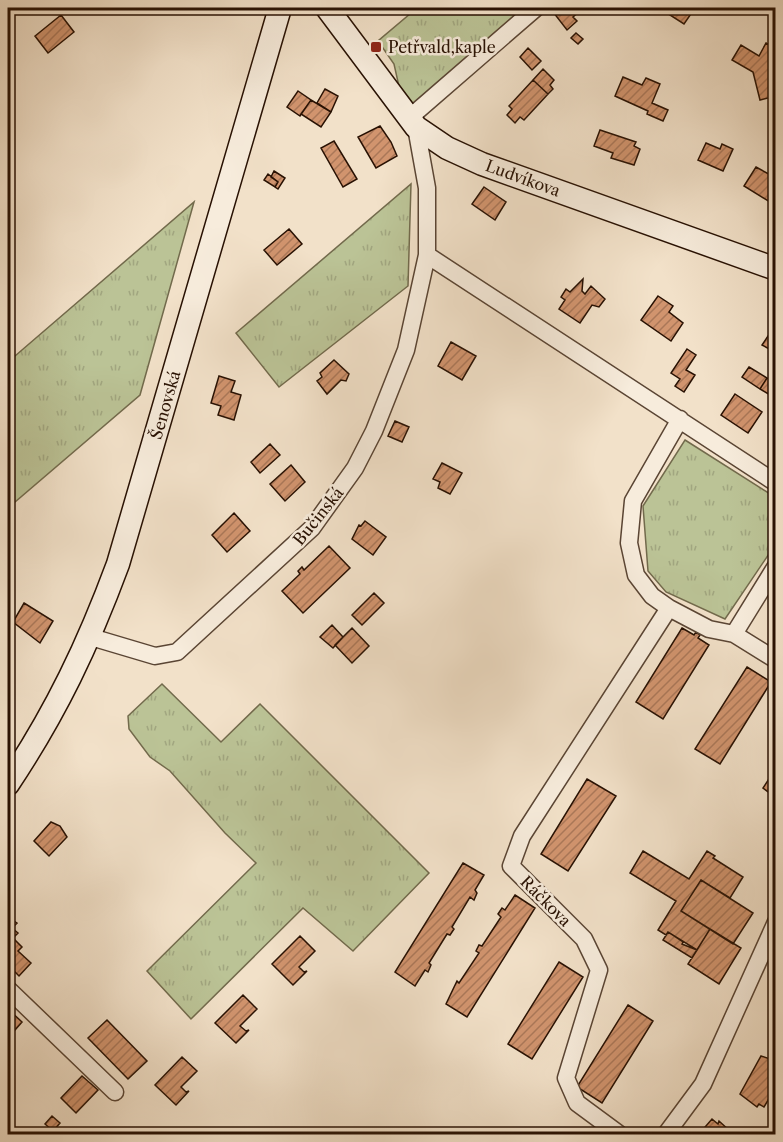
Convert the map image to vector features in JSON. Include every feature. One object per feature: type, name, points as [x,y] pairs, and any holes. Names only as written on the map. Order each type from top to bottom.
[{"type":"main road","name":"Šenovská","points":[[8,784],[46,724],[91,637],[118,564],[280,8]]},
{"type":"main road","name":"Ludvíkova","points":[[327,8],[412,123],[447,148],[482,164],[776,269]]},
{"type":"street","points":[[412,123],[536,8]]},
{"type":"street","name":"Bučinská","points":[[91,637],[155,656],[177,652],[312,528],[355,468],[391,391],[411,332],[427,255],[427,188],[412,123]]},
{"type":"street","points":[[427,255],[776,483]]},
{"type":"street","points":[[680,419],[633,501],[629,543],[636,575],[652,596],[669,608],[709,629],[734,634],[776,660]]},
{"type":"street","points":[[734,634],[776,566]]},
{"type":"street","name":"Ráčkova","points":[[619,1134],[577,1103],[566,1078],[599,970],[584,939],[511,866],[522,836],[669,608]]},
{"type":"street","points":[[666,1134],[703,1084],[776,922]]},
{"type":"street","points":[[8,988],[115,1092]]},
{"type":"green space","points":[[417,8],[533,8],[412,108],[400,91],[394,64],[378,41]]},
{"type":"green space","points":[[411,184],[408,286],[279,387],[236,333]]},
{"type":"green space","points":[[194,202],[140,395],[15,502],[8,496],[8,362]]},
{"type":"green space","points":[[685,440],[775,497],[775,545],[725,619],[666,592],[648,571],[643,506]]},
{"type":"green space","points":[[162,684],[221,742],[260,704],[429,873],[353,951],[303,908],[191,1019],[147,971],[256,863],[225,833],[170,771],[150,757],[129,729],[128,716]]},
{"type":"building","points":[[550,8],[577,8],[580,11],[573,17],[577,21],[567,30]]},
{"type":"building","points":[[659,8],[695,8],[684,24]]},
{"type":"building","points":[[61,15],[74,32],[48,53],[35,36]]},
{"type":"building","points":[[576,33],[583,39],[578,44],[571,38]]},
{"type":"building","points":[[766,43],[776,49],[776,96],[760,100],[753,72],[732,60],[741,45],[759,56]]},
{"type":"building","points":[[528,48],[541,61],[532,70],[520,57]]},
{"type":"building","points":[[543,69],[554,80],[550,85],[553,89],[548,94],[533,80]]},
{"type":"building","points":[[623,77],[642,85],[646,78],[660,84],[652,103],[668,110],[663,121],[647,114],[648,111],[615,96]]},
{"type":"building","points":[[533,80],[548,94],[524,120],[520,117],[515,123],[507,115],[512,109],[509,106]]},
{"type":"building","points":[[325,89],[338,96],[331,112],[317,103]]},
{"type":"building","points":[[298,91],[311,100],[300,116],[287,107]]},
{"type":"building","points":[[311,100],[331,112],[321,127],[301,114]]},
{"type":"building","points":[[380,126],[397,156],[376,168],[358,137]]},
{"type":"building","points":[[600,130],[636,142],[634,146],[640,149],[634,165],[611,158],[613,153],[594,146]]},
{"type":"building","points":[[334,141],[357,179],[343,187],[321,148]]},
{"type":"building","points":[[706,143],[720,149],[722,144],[733,149],[723,171],[698,160]]},
{"type":"building","points":[[756,167],[776,178],[775,205],[744,186]]},
{"type":"building","points":[[274,171],[285,178],[278,189],[275,187],[278,182],[271,177]]},
{"type":"building","points":[[268,174],[278,182],[275,187],[264,180]]},
{"type":"building","points":[[484,187],[506,202],[495,220],[472,204]]},
{"type":"building","points":[[289,229],[302,244],[277,265],[264,250]]},
{"type":"building","points":[[583,279],[582,291],[585,294],[591,286],[605,299],[599,307],[592,305],[580,323],[559,309],[565,300],[561,297],[566,289],[570,292]]},
{"type":"building","points":[[658,296],[673,306],[669,312],[683,323],[671,341],[641,320]]},
{"type":"building","points":[[774,327],[776,328],[776,353],[762,345]]},
{"type":"building","points":[[451,342],[476,356],[462,380],[438,366]]},
{"type":"building","points":[[687,349],[696,355],[686,370],[695,375],[684,392],[675,386],[680,379],[671,373]]},
{"type":"building","points":[[334,360],[349,374],[346,381],[341,380],[327,394],[317,381],[322,377],[320,373]]},
{"type":"building","points":[[749,367],[767,378],[760,389],[742,377]]},
{"type":"building","points":[[219,376],[235,381],[231,392],[241,395],[234,420],[218,415],[221,406],[211,403]]},
{"type":"building","points":[[767,378],[776,384],[770,395],[760,389]]},
{"type":"building","points":[[735,394],[762,412],[748,433],[721,415]]},
{"type":"building","points":[[395,421],[409,427],[402,442],[388,436]]},
{"type":"building","points":[[270,444],[280,455],[260,473],[251,462]]},
{"type":"building","points":[[442,463],[462,473],[450,494],[438,488],[440,482],[433,479]]},
{"type":"building","points":[[291,465],[305,482],[285,501],[270,484]]},
{"type":"building","points":[[234,513],[250,531],[227,552],[212,535]]},
{"type":"building","points":[[365,521],[386,537],[373,555],[352,539],[359,525],[361,526]]},
{"type":"building","points":[[329,546],[350,568],[303,613],[282,591],[300,574],[298,571],[302,567],[304,570]]},
{"type":"building","points":[[374,593],[384,603],[362,625],[352,615]]},
{"type":"building","points":[[24,603],[53,621],[40,643],[13,622]]},
{"type":"building","points":[[332,625],[343,637],[333,648],[320,637]]},
{"type":"building","points":[[352,628],[369,646],[352,663],[335,645]]},
{"type":"building","points":[[682,628],[694,635],[696,632],[700,635],[698,638],[709,645],[663,719],[636,702]]},
{"type":"building","points":[[747,667],[771,682],[720,764],[695,749]]},
{"type":"building","points":[[776,768],[776,801],[774,804],[769,801],[772,795],[763,788]]},
{"type":"building","points":[[587,779],[616,796],[568,871],[541,854]]},
{"type":"building","points":[[51,822],[60,826],[67,837],[49,856],[34,841]]},
{"type":"building","points":[[643,851],[689,879],[707,851],[715,856],[713,858],[743,877],[730,898],[701,880],[681,911],[710,929],[697,950],[668,932],[666,935],[658,930],[676,901],[630,873]]},
{"type":"building","points":[[463,863],[484,875],[475,890],[477,893],[474,900],[470,897],[452,927],[454,929],[450,935],[447,934],[429,963],[431,965],[428,972],[425,970],[415,986],[395,972]]},
{"type":"building","points":[[701,880],[753,913],[733,944],[681,911]]},
{"type":"building","points":[[515,895],[535,908],[467,1017],[446,1004],[457,981],[459,983],[479,953],[476,951],[479,945],[482,946],[501,917],[498,914],[502,908],[505,910]]},
{"type":"building","points":[[14,921],[17,923],[12,928],[18,933],[13,938],[22,947],[18,951],[31,963],[19,976],[8,965],[8,928]]},
{"type":"building","points":[[710,929],[741,948],[719,984],[688,964]]},
{"type":"building","points":[[668,932],[683,942],[682,944],[697,950],[692,958],[663,940]]},
{"type":"building","points":[[300,936],[315,951],[299,967],[304,972],[307,971],[293,985],[272,964]]},
{"type":"building","points":[[559,962],[583,977],[532,1059],[508,1044]]},
{"type":"building","points":[[243,995],[257,1009],[240,1026],[246,1031],[249,1030],[236,1043],[215,1023]]},
{"type":"building","points":[[628,1005],[653,1021],[602,1103],[577,1087]]},
{"type":"building","points":[[8,1009],[22,1022],[8,1038]]},
{"type":"building","points":[[107,1020],[147,1061],[128,1079],[88,1038]]},
{"type":"building","points":[[761,1056],[776,1061],[776,1087],[764,1107],[759,1104],[757,1107],[740,1094]]},
{"type":"building","points":[[182,1057],[197,1071],[181,1087],[186,1092],[189,1091],[176,1105],[155,1085]]},
{"type":"building","points":[[82,1076],[98,1090],[76,1113],[61,1098]]},
{"type":"building","points":[[52,1116],[60,1123],[53,1131],[45,1124]]},
{"type":"building","points":[[712,1119],[718,1124],[719,1121],[730,1131],[730,1134],[699,1134]]},
{"type":"place","name":"Petřvald,kaple","points":[[376,47]]}]
